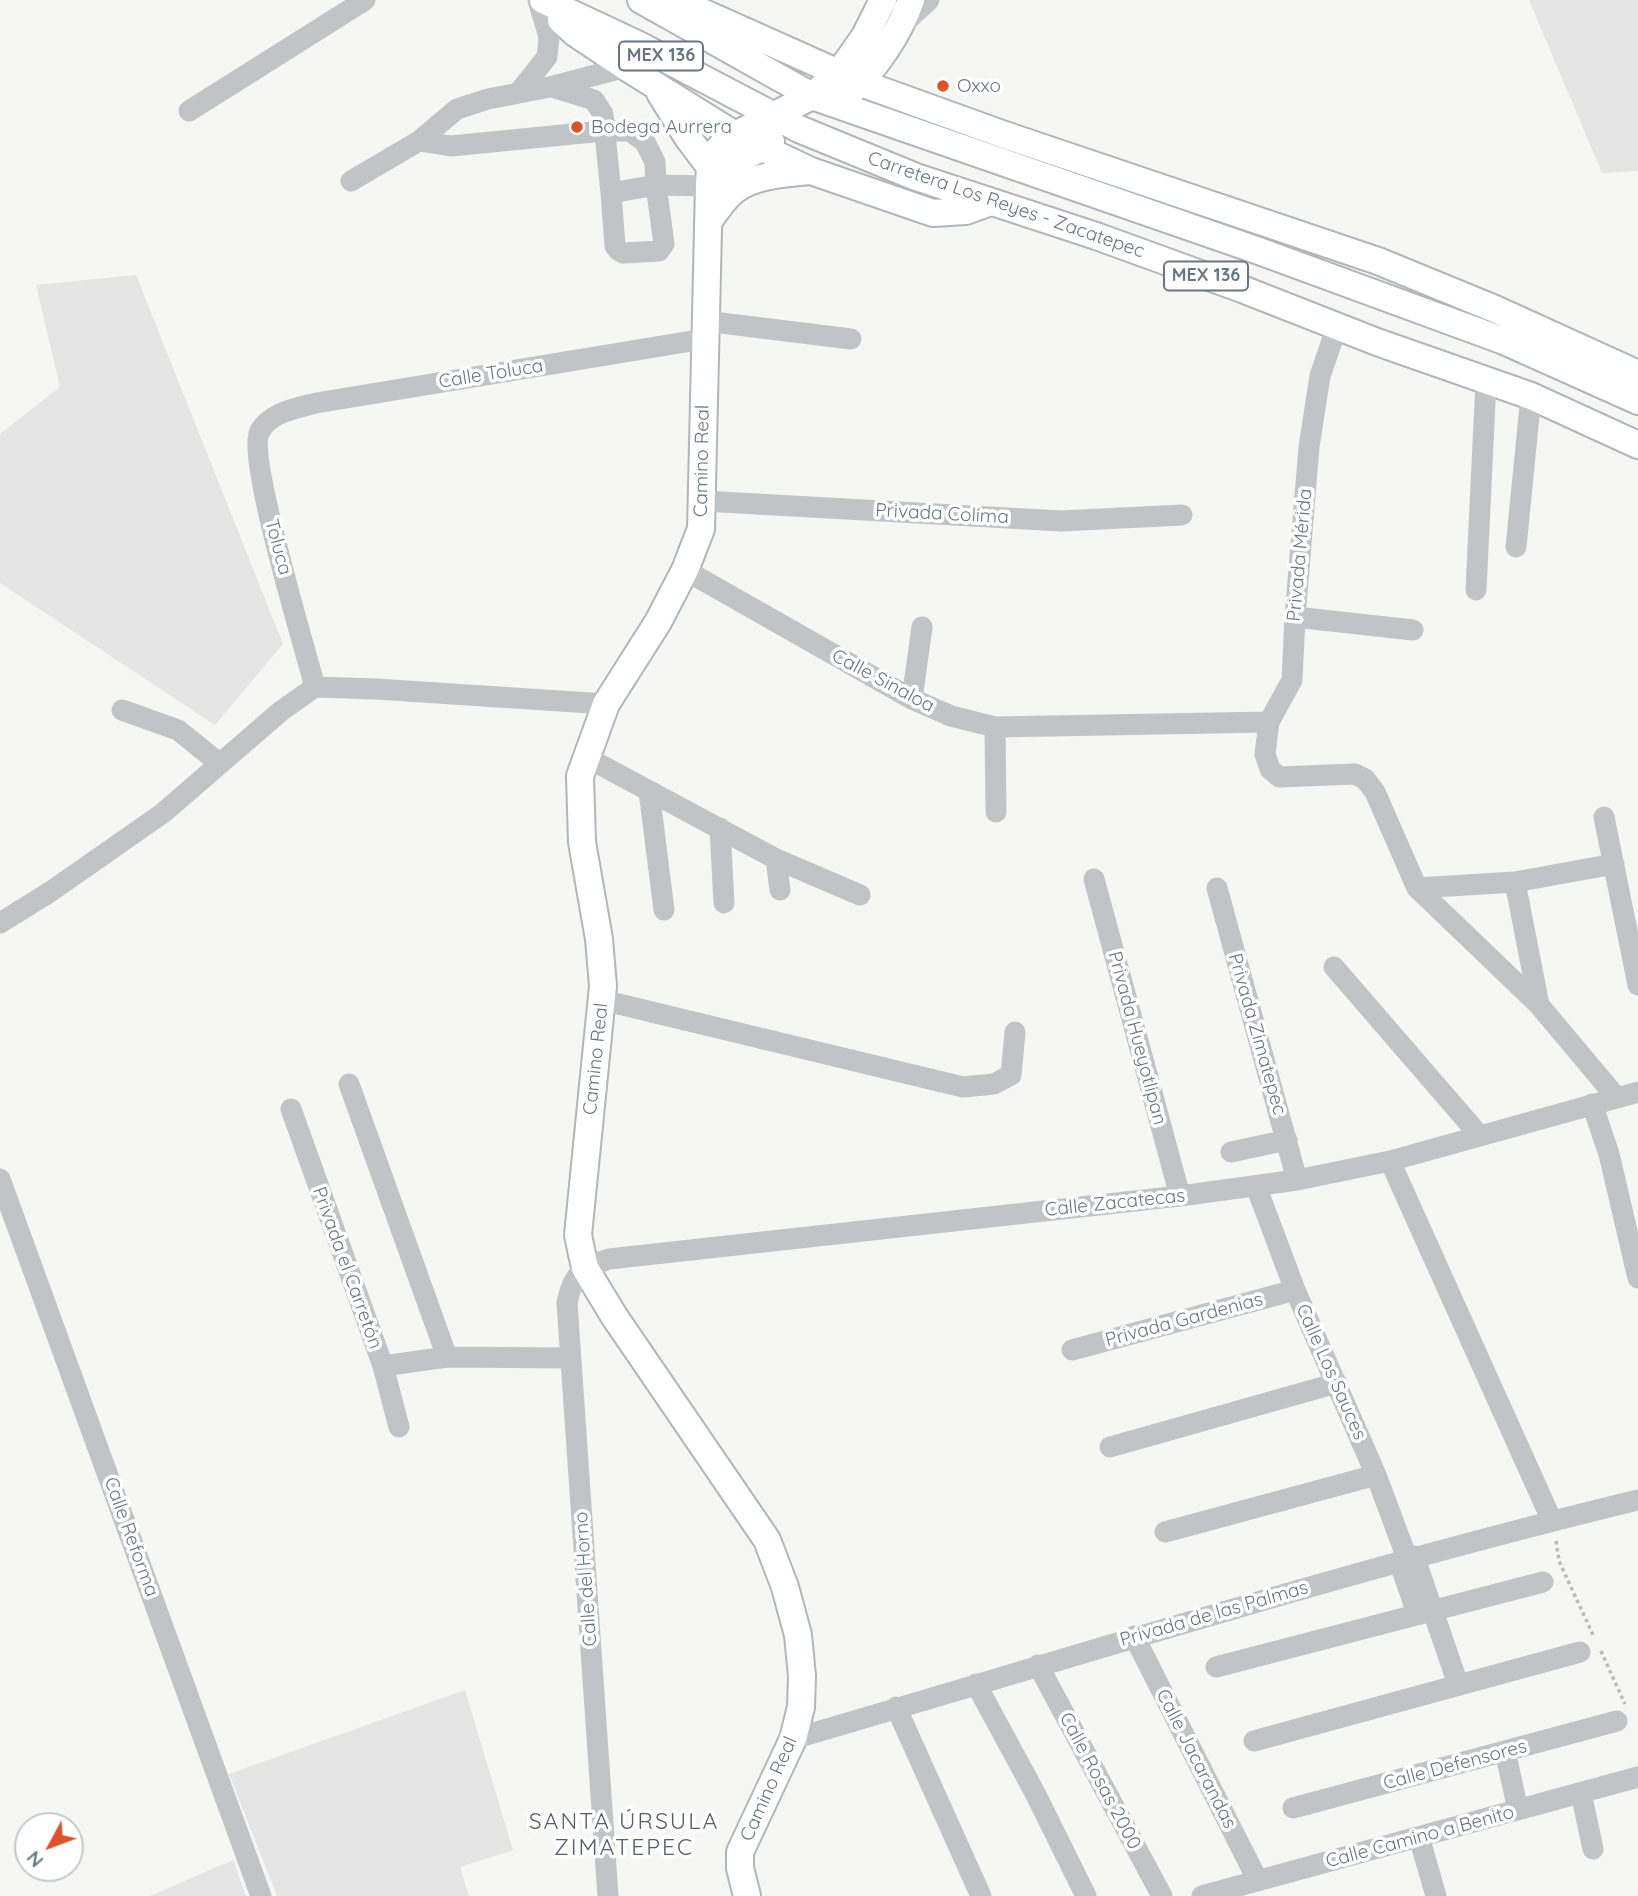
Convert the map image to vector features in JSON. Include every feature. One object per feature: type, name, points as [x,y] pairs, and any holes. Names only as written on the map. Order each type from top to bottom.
[{"type":"main road","points":[[850,78],[865,36],[883,0]]},
{"type":"main road","points":[[543,1],[575,33],[734,135],[759,148],[811,171],[933,213],[966,211],[991,202]]},
{"type":"main road","name":"Carretera Los Reyes - Zacatepec","points":[[543,1],[639,45],[799,129],[916,177],[1108,240],[1337,327],[1531,396],[1638,445]]},
{"type":"main road","points":[[647,4],[684,4],[850,78],[1002,134],[1378,261],[1495,309],[1638,374]]},
{"type":"main road","name":"Carretera Los Reyes - Zacatepec","points":[[647,4],[824,100],[1247,246],[1478,331],[1638,401]]},
{"type":"main road","points":[[710,177],[759,148],[799,129],[824,100],[850,78],[907,12]]},
{"type":"main road","points":[[655,85],[710,177]]},
{"type":"main road","points":[[710,177],[717,151],[734,135],[772,115],[824,100]]},
{"type":"main road","points":[[708,222],[731,193],[745,183],[774,175],[811,171]]},
{"type":"main road","name":"Camino Real","points":[[710,177],[701,529],[685,570],[658,622],[606,704],[580,776],[582,842],[599,939],[603,986],[578,1235],[585,1268],[614,1316],[767,1540],[785,1587],[798,1635],[802,1676],[801,1707],[793,1739],[740,1852],[740,1868],[747,1896]]},
{"type":"street","points":[[189,111],[365,0]]},
{"type":"street","points":[[907,12],[929,0]]},
{"type":"street","points":[[518,93],[547,57],[549,37],[543,1]]},
{"type":"street","points":[[351,181],[419,141],[457,109],[488,99],[550,87],[626,67]]},
{"type":"street","points":[[419,141],[451,146],[603,131],[630,131],[645,142],[655,162],[664,244],[659,251],[623,253],[615,246],[603,131],[603,114],[594,100],[550,87]]},
{"type":"street","points":[[611,193],[710,177]]},
{"type":"street","name":"Privada Mérida","points":[[1337,327],[1320,376],[1310,447],[1292,680],[1269,722],[1265,754],[1270,769],[1279,777],[1355,774],[1365,779],[1374,792],[1417,888]]},
{"type":"street","name":"Calle Toluca","points":[[279,414],[317,403],[705,330],[852,339]]},
{"type":"street","points":[[1476,590],[1486,381]]},
{"type":"street","points":[[1516,547],[1531,396]]},
{"type":"street","name":"Toluca","points":[[279,414],[261,428],[256,440],[262,490],[315,687]]},
{"type":"street","name":"Privada Colima","points":[[703,501],[1061,521],[1182,515]]},
{"type":"street","name":"Calle Sinaloa","points":[[685,570],[912,699],[951,716],[995,727],[1269,722]]},
{"type":"street","points":[[1295,617],[1413,630]]},
{"type":"street","points":[[912,699],[922,627]]},
{"type":"street","points":[[0,923],[50,892],[163,813],[281,711],[315,687],[376,688],[606,704]]},
{"type":"street","points":[[122,710],[178,730],[219,763]]},
{"type":"street","points":[[995,727],[996,812]]},
{"type":"street","points":[[586,757],[776,859],[860,895]]},
{"type":"street","points":[[649,791],[664,910]]},
{"type":"street","points":[[1604,817],[1638,985]]},
{"type":"street","points":[[720,828],[724,903]]},
{"type":"street","points":[[776,859],[780,890]]},
{"type":"street","points":[[1417,888],[1515,882],[1614,864]]},
{"type":"street","name":"Privada Hueyotlipan","points":[[1094,879],[1180,1196]]},
{"type":"street","points":[[1515,882],[1539,1005]]},
{"type":"street","name":"Privada Zimatepec","points":[[1217,888],[1297,1180]]},
{"type":"street","points":[[1417,888],[1539,1005],[1617,1098]]},
{"type":"street","points":[[1334,967],[1479,1136]]},
{"type":"street","points":[[602,1000],[963,1087],[995,1084],[1011,1075],[1015,1032]]},
{"type":"street","points":[[349,1084],[447,1357]]},
{"type":"street","name":"Calle Zacatecas","points":[[585,1268],[609,1259],[1180,1196],[1297,1180],[1390,1161],[1638,1092]]},
{"type":"street","points":[[1592,1104],[1609,1154],[1638,1278]]},
{"type":"street","name":"Privada el Carretón","points":[[290,1110],[383,1366],[399,1427]]},
{"type":"street","points":[[1231,1152],[1287,1140]]},
{"type":"street","points":[[1390,1161],[1552,1521]]},
{"type":"street","name":"Calle Reforma","points":[[0,1179],[8,1226],[261,1896]]},
{"type":"street","name":"Calle Los Sauces","points":[[1256,1186],[1295,1290],[1376,1475],[1425,1611],[1458,1684]]},
{"type":"street","name":"Calle del Horno","points":[[585,1268],[572,1281],[567,1303],[608,1896]]},
{"type":"street","name":"Privada Gardenias","points":[[1073,1350],[1295,1290]]},
{"type":"street","points":[[383,1366],[447,1357],[570,1358]]},
{"type":"street","points":[[1111,1447],[1337,1383]]},
{"type":"street","points":[[1165,1532],[1376,1475]]},
{"type":"street","name":"Privada de las Palmas","points":[[793,1739],[1134,1636],[1407,1558],[1638,1500]]},
{"type":"street","points":[[1216,1667],[1543,1582]]},
{"type":"street","name":"Calle Jacarandas","points":[[1134,1636],[1258,1881]]},
{"type":"street","points":[[1254,1741],[1580,1652]]},
{"type":"street","name":"Calle Rosas 2000","points":[[1038,1665],[1162,1896]]},
{"type":"street","points":[[976,1685],[1035,1793],[1086,1896]]},
{"type":"street","points":[[897,1707],[981,1896]]},
{"type":"street","name":"Calle Defensores","points":[[1293,1808],[1498,1753],[1622,1714]]},
{"type":"street","points":[[1498,1753],[1512,1812]]},
{"type":"street","name":"Calle Camino a Benito","points":[[1202,1896],[1638,1777]]},
{"type":"street","points":[[1581,1793],[1593,1849]]},
{"type":"street","points":[[1419,1837],[1436,1896]]},
{"type":"path","points":[[1552,1521],[1559,1561],[1622,1714]]},
{"type":"shaded area","points":[[1529,0],[1638,0],[1638,171],[1602,173]]},
{"type":"shaded area","points":[[136,275],[283,644],[215,725],[0,583],[0,434],[60,387],[36,285]]},
{"type":"shaded area","points":[[465,1690],[513,1850],[460,1867],[469,1896],[277,1896],[229,1774]]},
{"type":"shaded area","points":[[233,1860],[246,1896],[150,1896]]},
{"type":"place","name":"Oxxo","points":[[943,86]]},
{"type":"place","name":"Bodega Aurrera","points":[[577,127]]},
{"type":"district","name":"SANTA ÚRSULA ZIMATEPEC","points":[[624,1835]]}]
